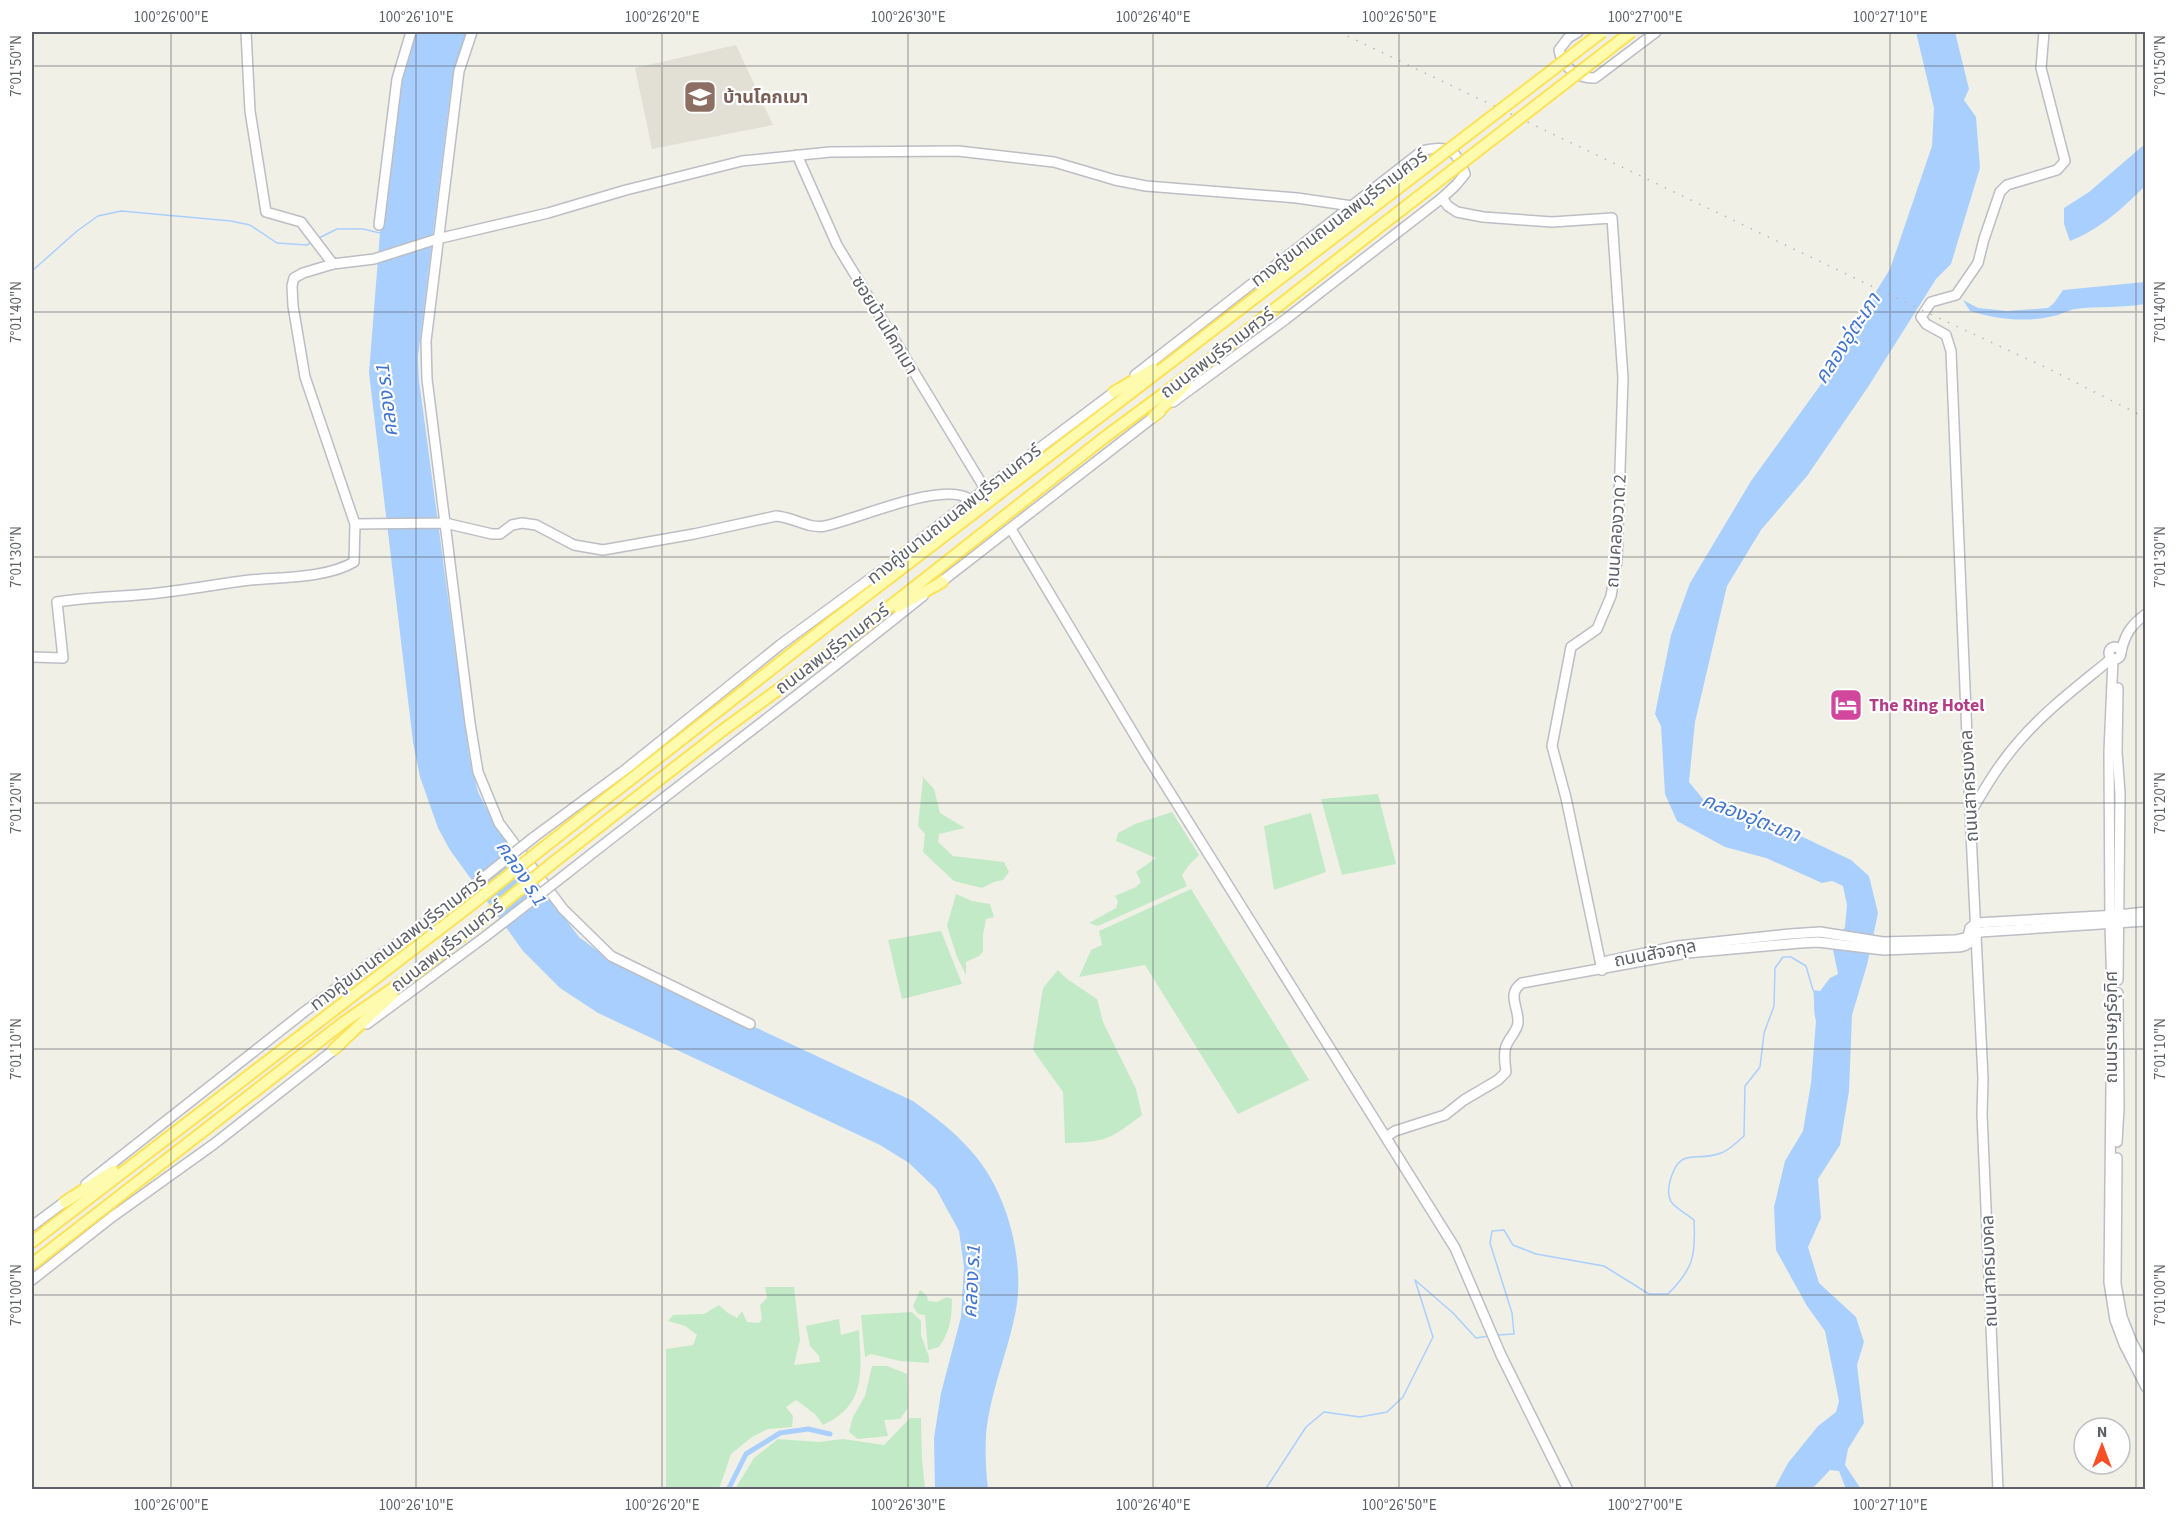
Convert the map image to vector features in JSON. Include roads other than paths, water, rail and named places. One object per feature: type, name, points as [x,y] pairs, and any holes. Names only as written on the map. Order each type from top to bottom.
[{"type":"main road","name":"ถนนลพบุรีราเมศวร์","points":[[32,1242],[467,908],[832,621],[1602,32]]},
{"type":"main road","name":"ถนนลพบุรีราเมศวร์","points":[[32,1264],[344,1022],[418,971],[723,730],[861,629],[1105,437],[1212,358],[1630,32]]},
{"type":"main road","points":[[1114,392],[1196,343]]},
{"type":"main road","points":[[1154,416],[1212,358]]},
{"type":"main road","points":[[832,621],[906,552]]},
{"type":"main road","points":[[861,629],[942,582]]},
{"type":"main road","points":[[712,716],[723,730]]},
{"type":"main road","points":[[334,1050],[418,971]]},
{"type":"main road","points":[[334,1009],[344,1022]]},
{"type":"main road","points":[[65,1202],[175,1131]]},
{"type":"street","points":[[246,32],[250,111],[266,212],[301,222],[333,264]]},
{"type":"street","points":[[379,225],[398,79],[411,32]]},
{"type":"street","points":[[472,32],[459,71],[426,341],[427,379],[444,523],[478,772],[499,823],[562,909],[611,956],[750,1024]]},
{"type":"street","points":[[1578,32],[1559,50],[1560,59],[1572,71],[1589,79],[1595,78],[1656,32]]},
{"type":"street","name":"ถนนสาครมงคล","points":[[1998,1490],[1977,922],[1970,813],[1951,351],[1946,335],[1926,324],[1921,317],[1931,302],[1956,295],[1978,263],[2000,192],[2007,185],[2057,170],[2065,161],[2041,68],[2044,32]]},
{"type":"street","name":"ทางคู่ขนานถนนลพบุรีราเมศวร์","points":[[32,1226],[304,1012],[626,769],[779,646],[906,552],[1114,392],[1422,151],[1444,147],[1459,156],[1465,174],[1443,198],[1286,319],[1154,416],[810,687],[670,792],[486,936],[214,1144],[112,1217],[32,1280]]},
{"type":"street","points":[[32,657],[63,658],[57,602],[149,594],[342,569],[354,562],[355,524],[306,377],[293,306],[294,278],[303,273],[333,264],[374,259],[437,239],[548,213],[742,161],[830,152],[958,151],[1054,162],[1115,180],[1146,186],[1297,198],[1352,206]]},
{"type":"street","name":"ซอยบ้านโคกเมา","points":[[796,155],[837,246],[985,489]]},
{"type":"street","name":"ถนนคลองวาด 2","points":[[1443,198],[1448,206],[1457,212],[1483,217],[1552,222],[1612,218],[1623,378],[1617,561],[1611,596],[1597,629],[1570,648],[1552,746],[1566,798],[1602,970]]},
{"type":"street","points":[[355,524],[444,523],[500,534],[512,525],[522,523],[536,525],[574,545],[603,550],[694,534],[776,516],[785,516],[809,526],[823,526],[899,502],[920,498],[954,495],[966,496],[971,500]]},
{"type":"street","points":[[1011,529],[1144,750],[1455,1248],[1496,1342],[1568,1490]]},
{"type":"street","points":[[1970,813],[1990,780],[2022,738],[2044,715],[2114,655],[2132,625],[2145,614]]},
{"type":"street","name":"ถนนราษฏร์อุทิศ","points":[[2114,655],[2120,793],[2114,920],[2119,1108],[2113,1164],[2109,1282],[2115,1320],[2145,1387]]},
{"type":"street","name":"ถนนสัจจกุล","points":[[1602,970],[1687,953],[1819,937],[1883,946],[1965,947],[1980,932],[2114,920],[2145,912]]},
{"type":"street","name":"ถนนสัจจกุล","points":[[1883,946],[1963,940],[1968,937],[1970,928],[1977,922],[2145,921]]},
{"type":"street","points":[[1386,1137],[1395,1131],[1445,1115],[1464,1100],[1498,1080],[1506,1072],[1505,1046],[1518,1022],[1513,995],[1516,987],[1522,983],[1602,970]]},
{"type":"street","name":"ถนนราษฏร์อุทิศ","points":[[2113,1164],[2116,1284],[2122,1317],[2145,1370]]},
{"type":"water","name":"คลอง ร.1","points":[[413,32],[466,32],[451,88],[418,357],[419,380],[469,755],[478,792],[496,827],[579,937],[607,958],[913,1101],[959,1138],[984,1168],[1004,1206],[1018,1269],[1018,1290],[1013,1326],[988,1419],[986,1469],[988,1489],[935,1489],[934,1438],[941,1393],[961,1317],[964,1267],[959,1231],[936,1189],[909,1163],[880,1145],[598,1013],[560,988],[523,951],[450,850],[438,828],[420,777],[413,742],[369,373],[380,233],[399,83]]},
{"type":"water","points":[[1916,32],[1955,32],[1969,89],[1964,100],[1976,117],[1980,168],[1951,264],[1936,279],[1868,387],[1807,476],[1761,530],[1727,586],[1695,722],[1689,782],[1703,799],[1805,838],[1851,860],[1869,876],[1878,913],[1867,965],[1852,1015],[1849,1091],[1840,1145],[1818,1179],[1821,1218],[1808,1247],[1819,1283],[1856,1317],[1864,1342],[1857,1365],[1864,1423],[1848,1449],[1845,1465],[1861,1489],[1846,1489],[1839,1471],[1830,1470],[1812,1489],[1774,1489],[1788,1463],[1818,1426],[1836,1412],[1839,1401],[1825,1331],[1807,1306],[1776,1250],[1774,1207],[1785,1161],[1803,1131],[1811,1083],[1816,1021],[1813,990],[1820,991],[1830,978],[1838,974],[1833,950],[1845,927],[1847,905],[1843,886],[1832,881],[1822,883],[1766,858],[1725,847],[1677,821],[1665,794],[1661,726],[1655,714],[1671,635],[1690,583],[1751,481],[1853,340],[1854,327],[1890,269],[1932,146],[1934,108]]},
{"type":"water","points":[[2145,144],[2145,186],[2101,225],[2070,241],[2064,224],[2064,208],[2089,192]]},
{"type":"water","points":[[2145,282],[2145,304],[2075,309],[2033,319],[2000,318],[1980,314],[1970,311],[1963,300],[1978,308],[2007,311],[2048,308],[2063,290]]},
{"type":"waterway","points":[[32,271],[77,231],[98,216],[121,211],[231,221],[250,225],[277,243],[307,245],[312,242]]},
{"type":"waterway","points":[[319,238],[337,229],[363,229],[380,233]]},
{"type":"waterway","points":[[1497,1335],[1514,1334],[1512,1313],[1490,1243],[1492,1231],[1504,1230],[1513,1245],[1536,1254],[1604,1266],[1649,1294],[1668,1294],[1688,1269],[1694,1243],[1694,1220],[1670,1201],[1670,1181],[1674,1170],[1684,1159],[1721,1153],[1744,1136],[1745,1086],[1760,1067],[1764,1033],[1774,1006],[1775,968],[1783,957],[1791,957],[1806,966],[1813,990]]},
{"type":"waterway","points":[[1265,1490],[1306,1427],[1324,1412],[1360,1417],[1387,1412],[1403,1397],[1433,1337],[1415,1280],[1453,1313],[1476,1338],[1489,1336]]},
{"type":"waterway","points":[[728,1490],[746,1454],[780,1433],[808,1429],[830,1434]]},
{"type":"railway","points":[[1339,32],[2047,368],[2146,418]]},
{"type":"place","name":"บ้านโคกเมา","points":[[700,97]]},
{"type":"place","name":"The Ring Hotel","points":[[1846,705]]},
{"type":"water label","name":"คลองอุ่ตะเภา","points":[[1847,338]]},
{"type":"water label","name":"คลองอุ่ตะเภา","points":[[1751,817]]}]
